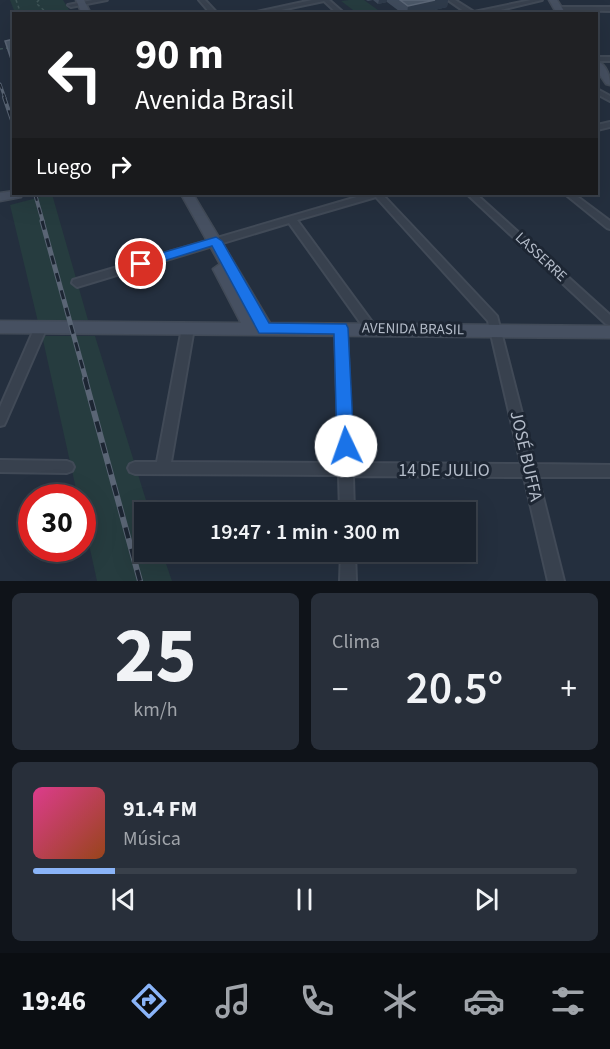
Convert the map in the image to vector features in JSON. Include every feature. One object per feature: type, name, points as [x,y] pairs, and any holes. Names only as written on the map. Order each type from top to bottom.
[{"type":"street","points":[[75,5],[104,0]]},
{"type":"street","points":[[202,0],[213,12]]},
{"type":"street","points":[[260,12],[321,0]]},
{"type":"street","points":[[326,0],[340,12]]},
{"type":"street","points":[[451,0],[470,12]]},
{"type":"street","points":[[482,12],[539,0]]},
{"type":"street","points":[[553,0],[561,11],[610,9]]},
{"type":"street","points":[[598,65],[610,82]]},
{"type":"street","points":[[183,195],[258,329]]},
{"type":"street","points":[[77,283],[373,195]]},
{"type":"street","name":"JOSÉ BUFFA","points":[[377,195],[493,319],[556,581]]},
{"type":"street","name":"LASSERRE","points":[[472,195],[610,321]]},
{"type":"street","points":[[569,195],[610,226]]},
{"type":"street","points":[[291,219],[371,329]]},
{"type":"street","name":"AVENIDA BRASIL","points":[[0,327],[610,332]]},
{"type":"street","points":[[0,420],[41,327]]},
{"type":"street","points":[[163,467],[188,328]]},
{"type":"street","points":[[341,328],[347,502]]},
{"type":"street","points":[[0,466],[67,467]]},
{"type":"street","name":"14 DE JULIO","points":[[135,468],[610,471]]},
{"type":"street","points":[[348,562],[348,581]]},
{"type":"path","points":[[39,0],[36,3],[46,12]]},
{"type":"green space","points":[[10,0],[63,0],[70,12],[15,12]]},
{"type":"green space","points":[[364,0],[381,12],[356,12],[341,1]]},
{"type":"green space","points":[[52,195],[88,320],[38,322],[10,205]]},
{"type":"green space","points":[[44,336],[95,336],[147,502],[134,502],[134,562],[165,562],[172,581],[97,581],[93,562],[96,562],[96,484],[75,484]]},
{"type":"building","points":[[400,0],[435,0],[408,6]]},
{"type":"building","points":[[12,39],[12,62],[5,41]]},
{"type":"railway","points":[[0,84],[5,98]]},
{"type":"railway","points":[[4,97],[12,120]]},
{"type":"railway","points":[[35,195],[43,222]]},
{"type":"railway","points":[[42,221],[86,380]]},
{"type":"railway","points":[[85,379],[140,581]]},
{"type":"route","points":[[141,264],[216,241],[265,329],[341,328],[346,446]]}]
